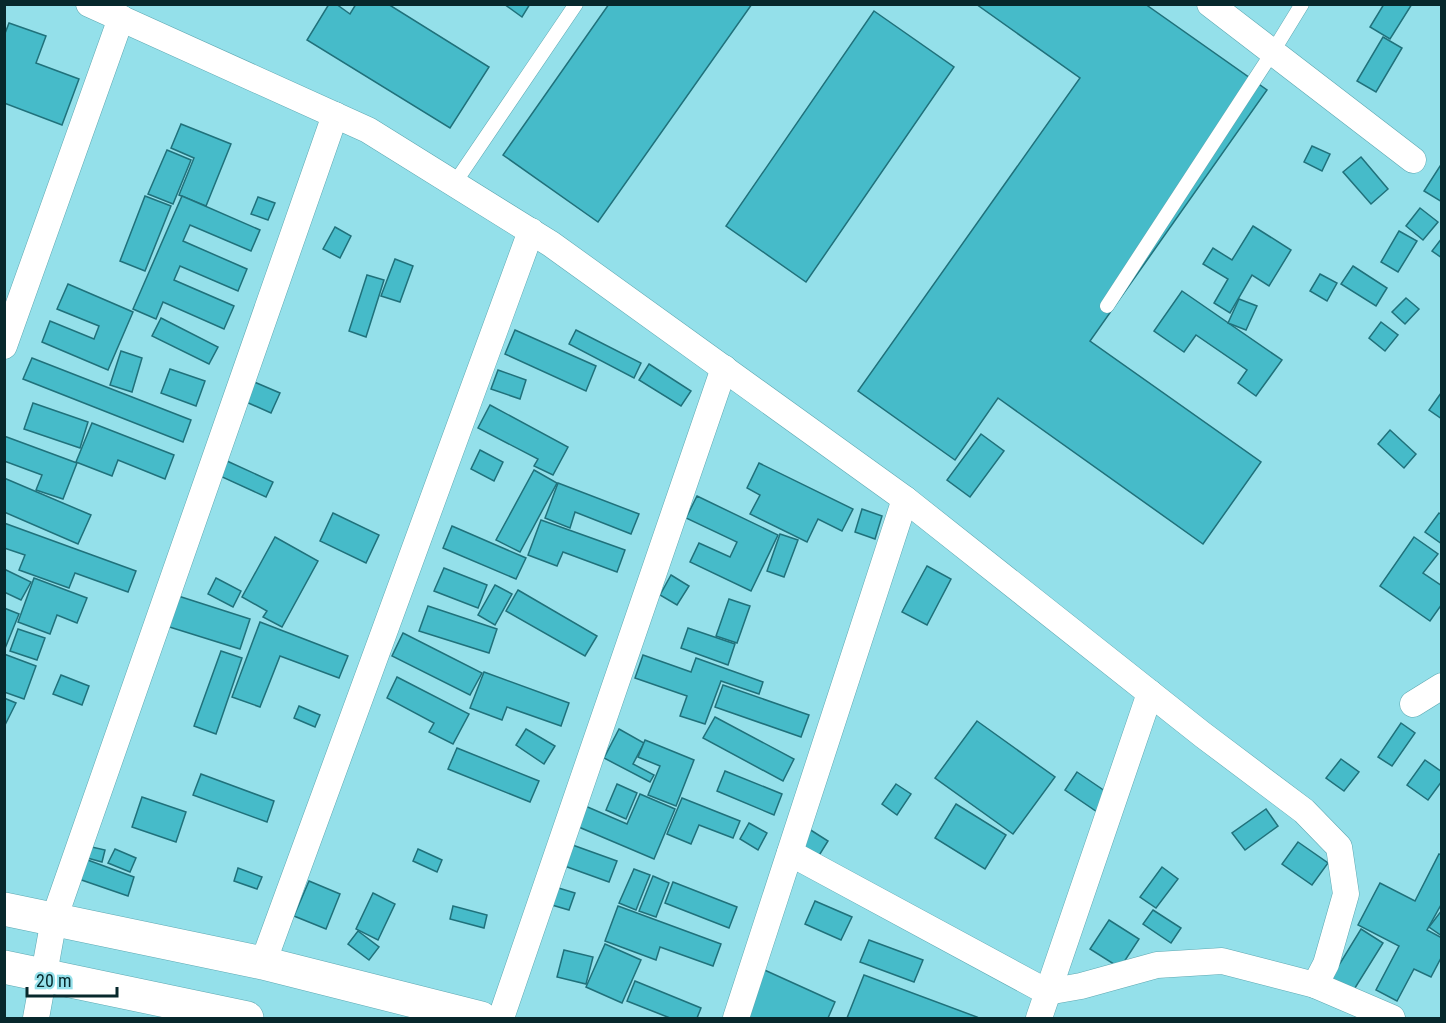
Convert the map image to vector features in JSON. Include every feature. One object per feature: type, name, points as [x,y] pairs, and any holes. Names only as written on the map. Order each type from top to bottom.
[{"type":"street","points":[[89,4],[368,130],[551,244],[905,499],[1203,735],[1304,811],[1339,847],[1346,894],[1326,964],[1315,985]]},
{"type":"street","points":[[1210,4],[1413,160]]},
{"type":"street","points":[[4,346],[121,18]]},
{"type":"street","points":[[36,1018],[54,919],[335,115]]},
{"type":"street","points":[[263,963],[531,231]]},
{"type":"street","points":[[501,1018],[724,368]]},
{"type":"street","points":[[736,1018],[905,499]]},
{"type":"street","points":[[1413,704],[1442,686]]},
{"type":"street","points":[[1039,1018],[1150,693]]},
{"type":"street","points":[[790,853],[1047,992],[1081,986],[1157,965],[1222,962],[1315,985],[1392,1018]]},
{"type":"street","points":[[4,909],[263,963],[481,1018]]},
{"type":"street","points":[[4,967],[247,1018]]},
{"type":"lane","points":[[454,184],[576,4]]},
{"type":"lane","points":[[1107,306],[1302,4]]},
{"type":"building","points":[[329,4],[336,4],[350,14],[356,4],[388,4],[489,67],[450,128],[307,40]]},
{"type":"building","points":[[504,4],[530,4],[522,17]]},
{"type":"building","points":[[609,4],[752,4],[598,222],[503,155]]},
{"type":"building","points":[[976,4],[1145,4],[1267,90],[1090,341],[1261,462],[1203,544],[998,398],[955,460],[858,391],[1080,78]]},
{"type":"building","points":[[1384,4],[1412,4],[1390,39],[1370,27]]},
{"type":"building","points":[[874,11],[954,67],[806,282],[726,226]]},
{"type":"building","points":[[9,23],[46,36],[36,63],[79,79],[62,125],[4,103],[4,36]]},
{"type":"building","points":[[1383,37],[1402,48],[1376,92],[1357,81]]},
{"type":"building","points":[[181,124],[231,144],[206,206],[179,195],[194,158],[171,148]]},
{"type":"building","points":[[1312,146],[1330,154],[1322,171],[1304,162]]},
{"type":"building","points":[[167,150],[191,160],[173,204],[148,194]]},
{"type":"building","points":[[1361,157],[1388,189],[1371,204],[1343,172]]},
{"type":"building","points":[[1442,163],[1442,202],[1424,191]]},
{"type":"building","points":[[145,196],[171,206],[145,271],[120,261]]},
{"type":"building","points":[[182,196],[260,230],[251,251],[190,225],[183,241],[247,269],[238,291],[180,266],[174,280],[234,306],[224,329],[163,302],[156,319],[133,309]]},
{"type":"building","points":[[258,197],[275,203],[268,220],[251,214]]},
{"type":"building","points":[[1420,208],[1438,222],[1423,240],[1406,226]]},
{"type":"building","points":[[1253,226],[1291,250],[1269,286],[1252,275],[1230,313],[1214,303],[1228,279],[1203,264],[1213,248],[1232,260]]},
{"type":"building","points":[[335,227],[351,236],[340,258],[323,249]]},
{"type":"building","points":[[1399,231],[1417,241],[1398,272],[1381,262]]},
{"type":"building","points":[[1442,238],[1442,258],[1432,251]]},
{"type":"building","points":[[395,259],[413,266],[400,302],[381,296]]},
{"type":"building","points":[[1353,266],[1387,288],[1376,306],[1341,284]]},
{"type":"building","points":[[1320,274],[1337,283],[1327,301],[1310,291]]},
{"type":"building","points":[[367,275],[384,280],[366,337],[349,331]]},
{"type":"building","points":[[68,284],[133,312],[108,370],[42,342],[50,321],[94,339],[99,326],[57,309]]},
{"type":"building","points":[[1182,291],[1282,360],[1256,396],[1238,383],[1247,370],[1196,335],[1184,352],[1154,331]]},
{"type":"building","points":[[1406,298],[1419,309],[1405,324],[1392,312]]},
{"type":"building","points":[[1239,299],[1257,306],[1246,330],[1228,323]]},
{"type":"building","points":[[161,318],[218,347],[209,364],[152,336]]},
{"type":"building","points":[[1381,322],[1398,335],[1385,351],[1369,338]]},
{"type":"building","points":[[515,330],[596,366],[586,391],[505,354]]},
{"type":"building","points":[[576,330],[641,363],[634,378],[569,344]]},
{"type":"building","points":[[121,351],[142,358],[132,392],[110,385]]},
{"type":"building","points":[[32,358],[191,420],[183,442],[23,379]]},
{"type":"building","points":[[649,364],[691,391],[681,406],[639,380]]},
{"type":"building","points":[[170,369],[205,381],[196,406],[161,393]]},
{"type":"building","points":[[498,370],[526,380],[520,399],[491,389]]},
{"type":"building","points":[[252,381],[280,393],[271,413],[244,401]]},
{"type":"building","points":[[1442,393],[1442,419],[1429,410]]},
{"type":"building","points":[[33,403],[88,422],[80,448],[24,429]]},
{"type":"building","points":[[490,405],[568,447],[553,475],[534,466],[538,459],[478,428]]},
{"type":"building","points":[[92,423],[174,455],[165,479],[118,460],[112,476],[76,462]]},
{"type":"building","points":[[1390,430],[1416,454],[1404,468],[1378,444]]},
{"type":"building","points":[[981,434],[1004,451],[970,497],[947,480]]},
{"type":"building","points":[[4,436],[77,463],[63,499],[36,490],[42,475],[4,461]]},
{"type":"building","points":[[480,450],[503,462],[494,481],[471,469]]},
{"type":"building","points":[[227,461],[273,482],[266,497],[220,476]]},
{"type":"building","points":[[759,463],[853,509],[842,531],[818,519],[807,542],[750,514],[760,495],[747,488]]},
{"type":"building","points":[[534,470],[557,483],[520,552],[496,540]]},
{"type":"building","points":[[4,478],[91,515],[78,544],[4,512]]},
{"type":"building","points":[[558,483],[639,514],[631,534],[575,512],[570,528],[545,518]]},
{"type":"building","points":[[697,496],[778,535],[751,591],[690,562],[699,543],[730,557],[737,542],[686,518]]},
{"type":"building","points":[[862,509],[882,516],[875,539],[855,532]]},
{"type":"building","points":[[333,513],[379,535],[366,563],[320,541]]},
{"type":"building","points":[[1439,513],[1442,515],[1442,544],[1425,532]]},
{"type":"building","points":[[541,520],[625,550],[617,572],[563,552],[557,566],[528,555]]},
{"type":"building","points":[[4,523],[136,571],[128,592],[75,573],[69,588],[19,570],[25,555],[4,548]]},
{"type":"building","points":[[452,526],[526,558],[516,579],[443,548]]},
{"type":"building","points":[[780,534],[798,540],[784,577],[767,571]]},
{"type":"building","points":[[275,537],[318,561],[282,627],[263,617],[267,611],[242,597]]},
{"type":"building","points":[[1414,537],[1438,554],[1423,573],[1442,586],[1442,604],[1430,621],[1380,586]]},
{"type":"building","points":[[927,566],[951,579],[927,625],[902,612]]},
{"type":"building","points":[[444,568],[487,585],[478,608],[434,591]]},
{"type":"building","points":[[4,569],[31,582],[21,600],[4,592]]},
{"type":"building","points":[[671,575],[689,586],[677,605],[660,595]]},
{"type":"building","points":[[34,578],[87,598],[77,623],[57,615],[50,634],[18,622]]},
{"type":"building","points":[[216,578],[241,591],[233,607],[208,594]]},
{"type":"building","points":[[495,585],[512,594],[495,625],[478,615]]},
{"type":"building","points":[[518,590],[597,636],[585,656],[506,611]]},
{"type":"building","points":[[172,594],[250,619],[240,649],[163,625]]},
{"type":"building","points":[[729,599],[750,606],[737,643],[716,636]]},
{"type":"building","points":[[428,606],[497,629],[489,653],[419,631]]},
{"type":"building","points":[[4,608],[19,614],[4,651]]},
{"type":"building","points":[[260,622],[348,656],[339,678],[280,656],[260,707],[232,697]]},
{"type":"building","points":[[688,628],[735,644],[728,665],[681,648]]},
{"type":"building","points":[[18,629],[45,638],[37,660],[10,651]]},
{"type":"building","points":[[403,633],[482,673],[470,695],[392,656]]},
{"type":"building","points":[[221,651],[242,658],[216,734],[194,726]]},
{"type":"building","points":[[4,654],[36,666],[24,699],[4,692]]},
{"type":"building","points":[[643,655],[691,672],[696,658],[763,682],[759,694],[721,681],[705,724],[680,716],[687,696],[635,678]]},
{"type":"building","points":[[484,672],[569,703],[561,726],[507,707],[502,720],[470,708]]},
{"type":"building","points":[[61,675],[89,686],[82,705],[53,694]]},
{"type":"building","points":[[397,677],[469,714],[453,744],[429,732],[434,723],[387,698]]},
{"type":"building","points":[[723,685],[809,715],[801,737],[715,707]]},
{"type":"building","points":[[4,698],[16,703],[4,727]]},
{"type":"building","points":[[299,706],[320,715],[315,727],[294,718]]},
{"type":"building","points":[[715,717],[794,759],[783,781],[703,738]]},
{"type":"building","points":[[977,721],[1055,777],[1013,834],[935,778]]},
{"type":"building","points":[[1401,723],[1415,733],[1392,766],[1378,757]]},
{"type":"building","points":[[526,729],[555,746],[544,764],[516,745]]},
{"type":"building","points":[[619,729],[644,743],[633,764],[654,775],[650,782],[604,758]]},
{"type":"building","points":[[645,740],[694,760],[676,806],[648,795],[660,766],[638,757]]},
{"type":"building","points":[[457,748],[539,781],[530,802],[448,769]]},
{"type":"building","points":[[1341,759],[1359,772],[1344,791],[1326,778]]},
{"type":"building","points":[[1425,760],[1442,772],[1442,781],[1428,800],[1407,785]]},
{"type":"building","points":[[725,771],[782,794],[774,815],[717,791]]},
{"type":"building","points":[[1077,772],[1118,800],[1106,818],[1065,790]]},
{"type":"building","points":[[201,774],[274,801],[267,822],[193,795]]},
{"type":"building","points":[[617,784],[637,793],[626,819],[606,810]]},
{"type":"building","points":[[896,784],[911,794],[897,815],[882,804]]},
{"type":"building","points":[[640,794],[675,809],[654,859],[574,825],[583,805],[627,824]]},
{"type":"building","points":[[142,797],[186,812],[176,842],[132,827]]},
{"type":"building","points":[[682,798],[740,821],[733,838],[699,825],[691,844],[667,834]]},
{"type":"building","points":[[956,804],[1006,835],[985,869],[935,838]]},
{"type":"building","points":[[1266,809],[1278,826],[1245,850],[1232,833]]},
{"type":"building","points":[[749,823],[767,833],[758,850],[740,839]]},
{"type":"building","points":[[809,829],[828,841],[815,862],[796,850]]},
{"type":"building","points":[[1298,842],[1328,863],[1312,885],[1282,864]]},
{"type":"building","points":[[567,843],[617,861],[609,882],[559,864]]},
{"type":"building","points":[[83,845],[105,850],[102,862],[80,856]]},
{"type":"building","points":[[115,849],[136,858],[130,872],[108,863]]},
{"type":"building","points":[[418,849],[442,860],[437,872],[413,861]]},
{"type":"building","points":[[1439,854],[1442,855],[1442,903],[1427,930],[1442,938],[1442,956],[1431,977],[1414,969],[1397,1001],[1376,990],[1399,946],[1358,925],[1380,883],[1415,901]]},
{"type":"building","points":[[74,855],[134,877],[128,896],[67,875]]},
{"type":"building","points":[[1162,867],[1178,879],[1156,908],[1140,897]]},
{"type":"building","points":[[238,868],[262,877],[257,889],[234,881]]},
{"type":"building","points":[[634,869],[650,875],[636,910],[619,903]]},
{"type":"building","points":[[653,876],[669,883],[656,917],[639,911]]},
{"type":"building","points":[[309,881],[340,894],[326,929],[294,916]]},
{"type":"building","points":[[673,882],[737,907],[729,928],[665,903]]},
{"type":"building","points":[[552,886],[575,893],[569,910],[545,903]]},
{"type":"building","points":[[373,893],[395,904],[378,940],[356,929]]},
{"type":"building","points":[[815,901],[852,917],[841,940],[805,924]]},
{"type":"building","points":[[453,906],[487,915],[484,928],[450,919]]},
{"type":"building","points":[[618,906],[721,944],[713,966],[660,947],[656,960],[605,941]]},
{"type":"building","points":[[1153,910],[1181,928],[1171,943],[1143,924]]},
{"type":"building","points":[[1442,910],[1442,936],[1429,927]]},
{"type":"building","points":[[1109,920],[1139,939],[1120,968],[1090,949]]},
{"type":"building","points":[[1361,929],[1383,943],[1350,996],[1328,983]]},
{"type":"building","points":[[358,931],[379,947],[369,960],[348,944]]},
{"type":"building","points":[[869,940],[923,960],[914,982],[860,962]]},
{"type":"building","points":[[605,944],[641,960],[622,1003],[586,987]]},
{"type":"building","points":[[564,950],[593,957],[586,984],[557,977]]},
{"type":"building","points":[[760,968],[835,1002],[828,1018],[738,1018]]},
{"type":"building","points":[[864,975],[977,1017],[847,1018]]},
{"type":"building","points":[[635,981],[701,1008],[697,1018],[670,1018],[627,1001]]}]
